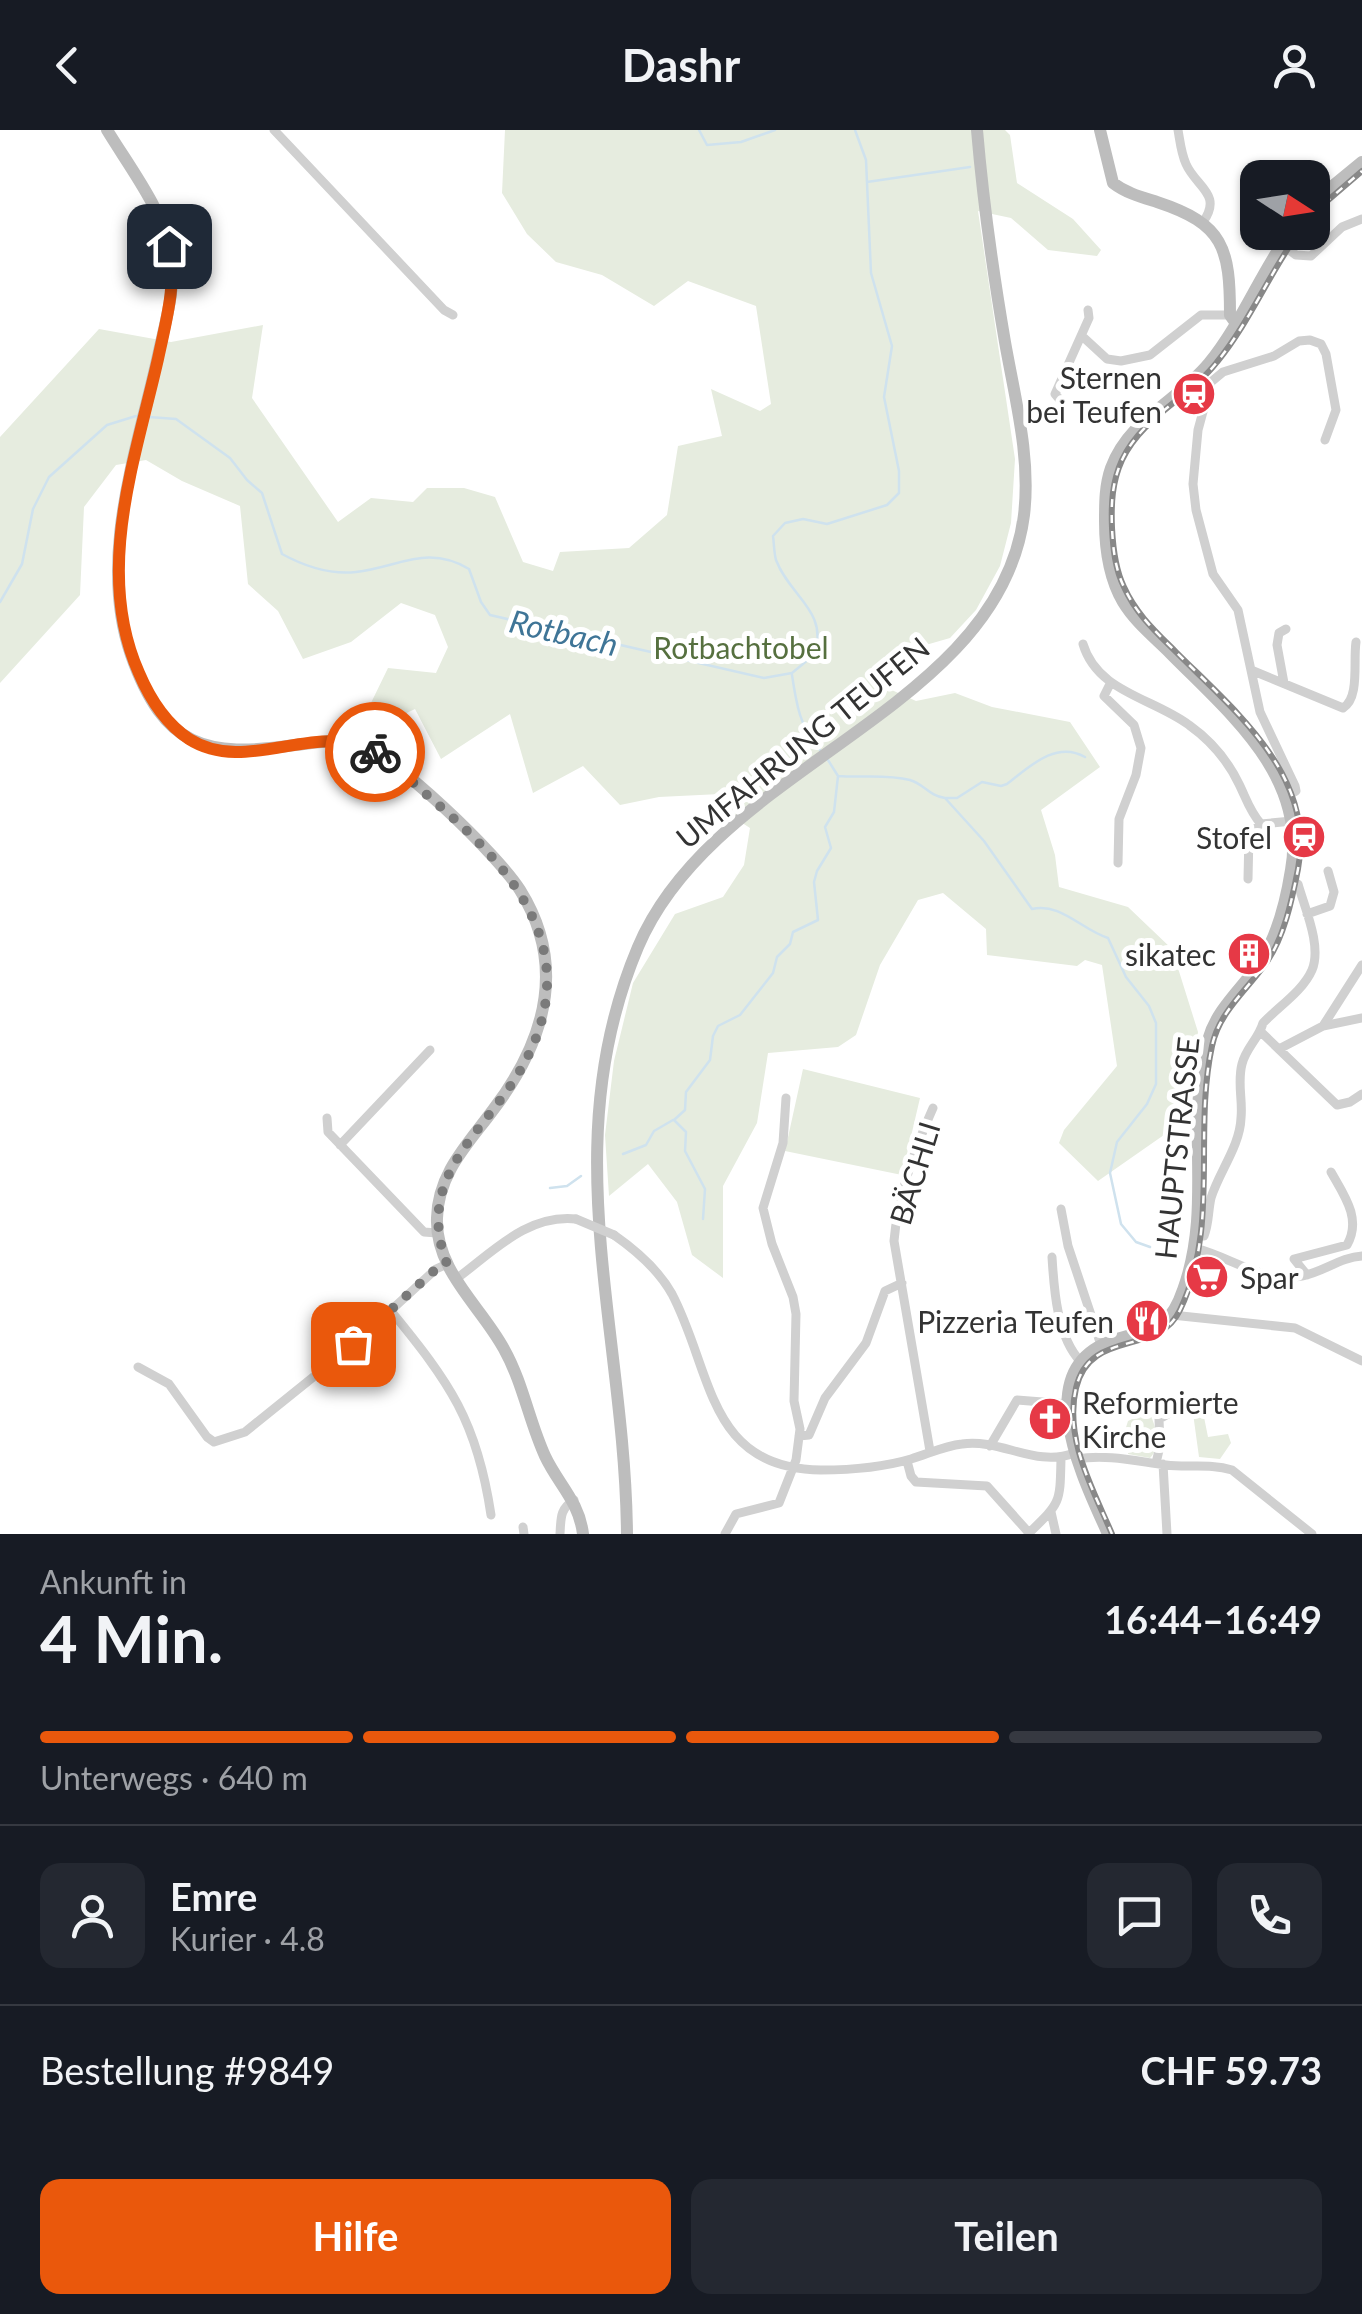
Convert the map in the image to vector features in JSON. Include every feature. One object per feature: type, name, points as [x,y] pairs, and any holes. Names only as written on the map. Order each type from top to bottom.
[{"type":"street","points":[[107,130],[156,214],[169,246],[172,289],[124,514],[117,569],[126,638],[154,702],[192,741],[208,748],[241,752],[327,741],[364,746],[382,756],[487,849],[530,908],[546,967],[546,997],[538,1034],[508,1090],[450,1168],[438,1209],[437,1233],[456,1280],[505,1350],[547,1460],[574,1500],[584,1534]]},
{"type":"street","points":[[274,130],[452,315]]},
{"type":"street","name":"UMFAHRUNG TEUFEN","points":[[624,1534],[622,1427],[597,1220],[596,1116],[608,1038],[628,970],[658,907],[696,857],[740,818],[934,669],[968,636],[991,606],[1018,546],[1026,472],[990,247],[978,130]]},
{"type":"street","points":[[1082,336],[1107,359],[1121,362],[1150,355],[1202,316],[1232,319],[1224,250],[1203,222],[1113,183],[1100,130]]},
{"type":"street","points":[[1178,130],[1188,168],[1212,200],[1203,222]]},
{"type":"street","points":[[1330,189],[1362,162]]},
{"type":"street","points":[[1330,239],[1362,219]]},
{"type":"street","name":"HAUPTSTRASSE","points":[[1171,1316],[1186,1284],[1196,1242],[1199,1119],[1206,1044],[1218,1017],[1269,946],[1290,880],[1292,821],[1286,797],[1253,738],[1130,612],[1115,584],[1108,558],[1104,501],[1116,456],[1138,426],[1206,376],[1232,319],[1278,250]]},
{"type":"street","points":[[1294,250],[1311,256],[1318,250]]},
{"type":"street","points":[[1062,401],[1055,394],[1082,336],[1088,310]]},
{"type":"street","points":[[1286,797],[1296,791],[1296,786],[1260,712],[1238,610],[1213,574],[1196,510],[1193,484],[1206,376],[1258,362],[1299,342],[1321,344],[1336,410],[1325,440]]},
{"type":"street","points":[[1284,682],[1277,644],[1279,633],[1286,629]]},
{"type":"street","points":[[1251,670],[1343,708],[1354,696],[1352,667],[1356,642]]},
{"type":"street","points":[[1082,644],[1092,665],[1110,684],[1175,715],[1208,740],[1231,770],[1253,816],[1261,824]]},
{"type":"street","points":[[1110,684],[1104,696],[1134,725],[1142,748],[1119,819],[1118,863]]},
{"type":"street","points":[[1248,879],[1249,832],[1261,824],[1292,821]]},
{"type":"street","points":[[1306,914],[1330,906],[1334,892],[1328,871]]},
{"type":"street","points":[[1290,880],[1298,884],[1316,954],[1311,973],[1263,1024],[1247,1049],[1241,1067],[1239,1132],[1211,1200],[1206,1232],[1196,1242],[1261,1275],[1307,1275],[1347,1258],[1362,1256]]},
{"type":"street","points":[[1323,1026],[1362,965]]},
{"type":"street","points":[[1279,1048],[1323,1026],[1362,1018]]},
{"type":"street","points":[[1261,1032],[1337,1104],[1362,1094]]},
{"type":"street","points":[[340,1145],[430,1050]]},
{"type":"street","points":[[725,1534],[736,1514],[779,1503],[799,1436],[794,1401],[793,1297],[772,1244],[764,1208],[780,1158],[786,1098]]},
{"type":"street","name":"BÄCHLI","points":[[930,1451],[894,1241],[896,1211],[934,1108]]},
{"type":"street","points":[[327,1118],[328,1132],[340,1145],[424,1232],[437,1233]]},
{"type":"street","points":[[1307,1275],[1294,1259],[1347,1245],[1355,1228],[1350,1206],[1331,1172]]},
{"type":"street","points":[[1061,1209],[1068,1246],[1101,1345]]},
{"type":"street","points":[[456,1280],[526,1227],[552,1218],[576,1219],[614,1235],[647,1261],[666,1284],[712,1397],[734,1433],[762,1460],[792,1468],[845,1468],[907,1461],[961,1444],[1218,1466],[1232,1470],[1312,1534]]},
{"type":"street","points":[[1052,1257],[1054,1290],[1070,1349],[1081,1362]]},
{"type":"street","points":[[138,1367],[169,1384],[206,1437],[214,1442],[229,1440],[245,1432],[436,1269],[447,1264]]},
{"type":"street","points":[[799,1436],[810,1435],[824,1398],[866,1343],[885,1290],[902,1283]]},
{"type":"street","points":[[390,1311],[425,1352],[460,1405],[484,1467],[491,1515]]},
{"type":"street","points":[[907,1461],[916,1482],[983,1484],[1029,1534],[1060,1498],[1070,1456],[1068,1404],[1072,1378],[1081,1362],[1101,1345],[1153,1330],[1171,1316],[1295,1328],[1362,1361]]},
{"type":"street","points":[[990,1446],[1017,1400],[1068,1404]]},
{"type":"street","points":[[1167,1534],[1158,1422],[1160,1417],[1177,1410]]},
{"type":"street","points":[[1070,1456],[1108,1534]]},
{"type":"street","points":[[560,1534],[564,1507],[574,1500]]},
{"type":"street","points":[[1051,1512],[1056,1534]]},
{"type":"green space","name":"Rotbachtobel","points":[[505,130],[1005,130],[1010,135],[1017,183],[1073,219],[1101,250],[1097,256],[1048,250],[1011,218],[978,211],[1015,459],[1011,523],[1000,566],[976,610],[950,638],[905,651],[885,687],[916,701],[955,693],[992,707],[1070,722],[1100,767],[1041,810],[1055,855],[1059,887],[1128,907],[1172,949],[1198,1032],[1184,1121],[1098,1181],[1059,1143],[1064,1130],[1117,1066],[1102,965],[1085,960],[1077,966],[987,955],[986,929],[943,893],[918,900],[880,965],[856,1035],[838,1047],[768,1053],[757,1123],[723,1186],[723,1278],[692,1255],[677,1202],[648,1164],[609,1196],[605,1135],[614,1061],[633,983],[675,914],[723,897],[744,865],[750,828],[727,813],[720,794],[659,797],[620,805],[583,766],[533,793],[510,714],[441,759],[415,709],[388,722],[370,705],[388,668],[436,673],[448,647],[435,615],[401,603],[351,642],[303,659],[278,611],[248,584],[240,506],[182,481],[146,460],[116,465],[84,507],[80,595],[0,683],[0,437],[99,329],[171,342],[263,325],[252,398],[338,522],[371,498],[413,502],[427,488],[464,488],[495,497],[523,562],[553,571],[560,552],[629,548],[667,515],[678,446],[722,436],[711,389],[760,411],[771,404],[756,306],[688,281],[654,306],[602,275],[556,262],[527,234],[502,193]]},
{"type":"green space","points":[[803,1069],[920,1098],[902,1175],[785,1151]]},
{"type":"green space","points":[[1224,1393],[1228,1411],[1204,1417],[1208,1437],[1228,1434],[1231,1443],[1220,1459],[1199,1457],[1192,1406]]},
{"type":"green space","points":[[1149,1411],[1157,1435],[1154,1453],[1150,1458],[1128,1454],[1128,1441],[1122,1440],[1128,1421]]},
{"type":"waterway","name":"Rotbach","points":[[699,130],[707,145],[741,142],[775,130]]},
{"type":"waterway","name":"Rotbach","points":[[149,417],[176,419],[230,458],[262,493],[282,554],[299,562],[346,573],[413,559],[440,558],[469,569],[490,615],[764,678],[792,673],[815,654],[818,639],[812,615],[776,560],[773,536],[785,523],[803,519],[827,524],[887,505],[899,493],[899,471],[884,397],[892,346],[871,273],[866,160],[855,130]]},
{"type":"waterway","points":[[867,182],[970,167]]},
{"type":"waterway","name":"Rotbach","points":[[0,602],[22,564],[33,509],[49,477],[107,425],[136,416]]},
{"type":"waterway","points":[[792,675],[803,724],[820,750]]},
{"type":"waterway","points":[[945,798],[957,798],[982,782],[1007,784],[1053,754],[1064,752],[1085,757]]},
{"type":"waterway","points":[[828,760],[838,776],[910,780],[945,798],[984,841],[1032,909],[1052,909],[1108,938],[1126,977],[1149,1006],[1156,1023],[1156,1084],[1147,1104],[1117,1142],[1110,1173],[1121,1224],[1136,1242],[1150,1247]]},
{"type":"waterway","points":[[703,1219],[705,1189],[685,1151],[686,1132],[674,1120],[685,1110],[686,1092],[710,1060],[718,1026],[740,1015],[773,973],[777,957],[790,944],[793,932],[818,920],[814,882],[831,848],[825,827],[834,812],[838,776]]},
{"type":"waterway","points":[[623,1154],[646,1145],[654,1131],[673,1120]]},
{"type":"waterway","points":[[550,1188],[567,1186],[581,1176]]},
{"type":"railway","points":[[1330,199],[1362,171]]},
{"type":"railway","points":[[1112,1534],[1077,1445],[1073,1407],[1076,1388],[1084,1369],[1095,1357],[1156,1334],[1180,1310],[1199,1246],[1212,1046],[1227,1012],[1278,942],[1296,881],[1300,835],[1295,804],[1266,748],[1154,630],[1129,597],[1115,558],[1113,493],[1119,468],[1131,445],[1217,362],[1288,250]]},
{"type":"way so far","points":[[353,1344],[436,1269],[447,1264],[436,1220],[445,1178],[529,1055],[546,997],[542,946],[519,888],[470,832],[375,752]]},
{"type":"place","name":"Sternen bei Teufen","points":[[1194,394]]},
{"type":"place","name":"Stofel","points":[[1304,837]]},
{"type":"place","name":"sikatec","points":[[1249,954]]},
{"type":"place","name":"Spar","points":[[1207,1277]]},
{"type":"place","name":"Pizzeria Teufen","points":[[1147,1321]]},
{"type":"place","name":"Reformierte Kirche","points":[[1050,1419]]},
{"type":"route","points":[[169,246],[169,308],[124,514],[117,569],[121,616],[132,659],[165,717],[192,741],[208,748],[241,752],[336,741],[375,752]]}]
